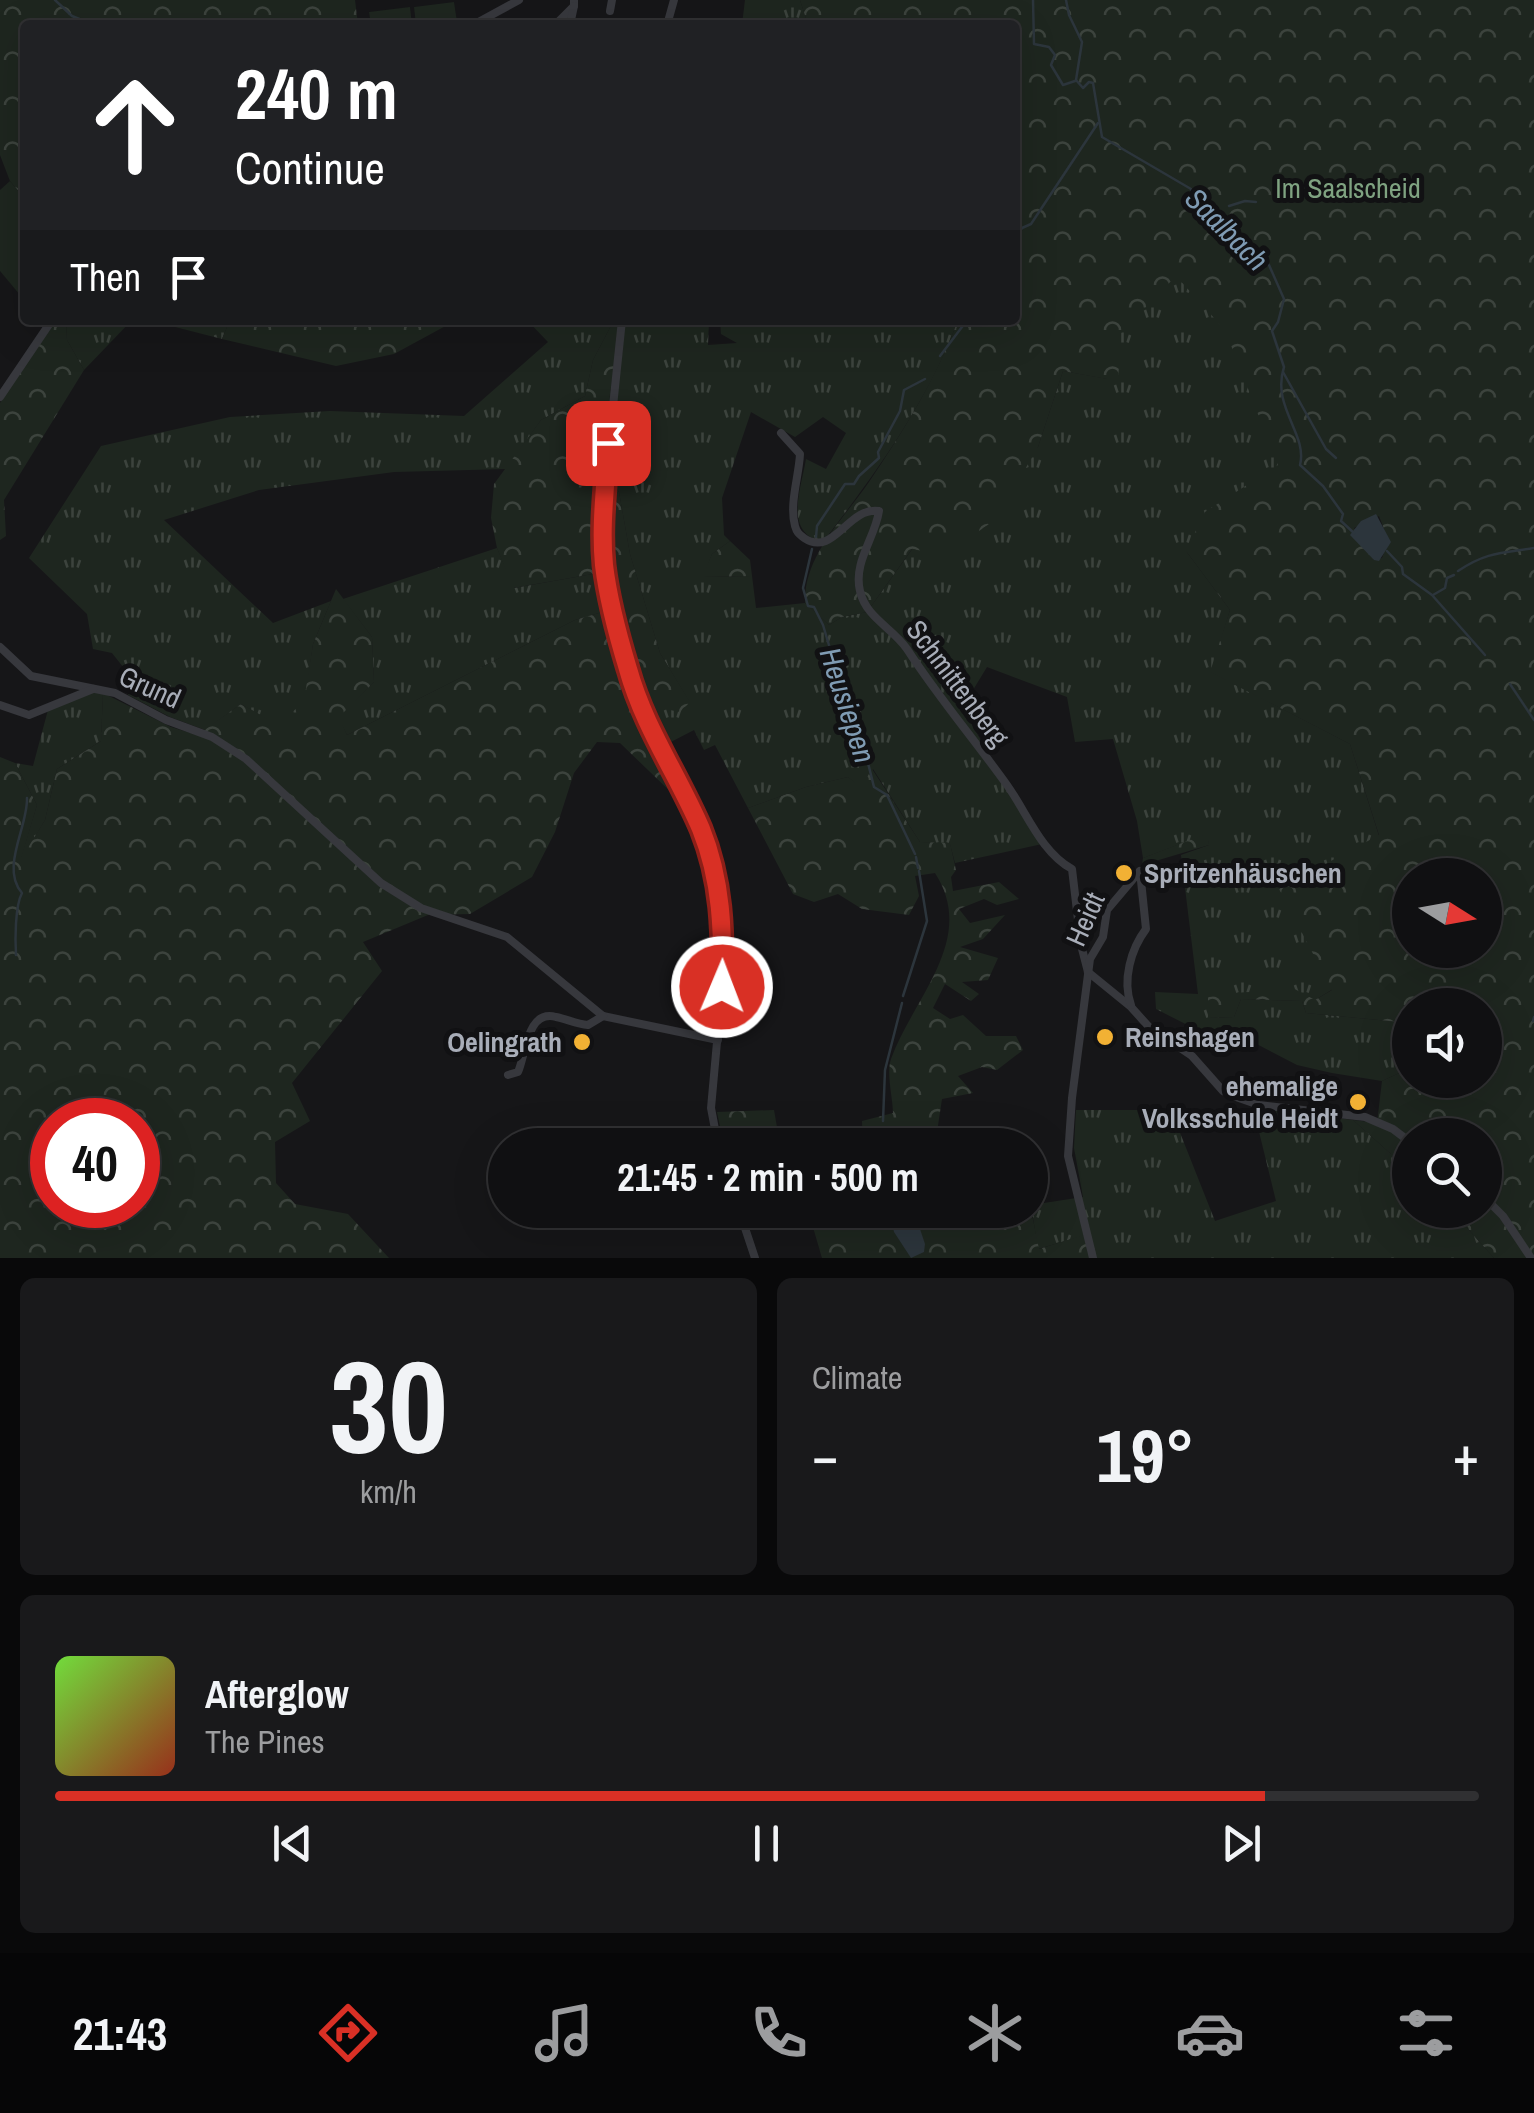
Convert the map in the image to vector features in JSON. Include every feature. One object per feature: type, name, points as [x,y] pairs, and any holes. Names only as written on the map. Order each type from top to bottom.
[{"type":"street","points":[[482,20],[518,0]]},
{"type":"street","points":[[610,11],[612,0]]},
{"type":"street","points":[[0,397],[49,325]]},
{"type":"street","points":[[622,325],[608,443],[604,565],[628,671],[651,730],[700,827],[721,901],[722,970],[711,1108],[715,1128]]},
{"type":"street","name":"Schmittenberg","points":[[781,434],[800,454],[795,529],[814,544],[825,544],[864,512],[880,510],[860,569],[863,601],[877,620],[899,637],[1048,848],[1072,869]]},
{"type":"street","points":[[0,647],[31,676],[93,689]]},
{"type":"street","name":"Grund","points":[[0,705],[29,715],[93,689],[114,693],[225,745],[246,759],[381,883],[431,912],[507,938],[603,1016]]},
{"type":"street","name":"Heidt","points":[[1072,869],[1088,972]]},
{"type":"street","name":"Heidt","points":[[1088,972],[1090,959],[1103,937],[1107,910],[1140,870],[1146,930],[1132,948],[1127,988],[1131,1007]]},
{"type":"street","points":[[1088,972],[1236,1097],[1259,1104],[1366,1117],[1392,1130]]},
{"type":"street","points":[[1088,972],[1068,1156],[1094,1258]]},
{"type":"street","points":[[508,1075],[518,1072],[531,1031],[541,1018],[551,1015],[588,1025],[603,1016],[718,1040]]},
{"type":"street","points":[[1502,1215],[1532,1258]]},
{"type":"street","points":[[746,1228],[755,1258]]},
{"type":"green space","points":[[0,0],[355,0],[357,20],[20,20],[20,193],[10,181],[0,155]]},
{"type":"green space","points":[[745,0],[800,0],[806,20],[743,20]]},
{"type":"green space","name":"Im Saalscheid","points":[[800,0],[1534,0],[1534,1258],[1494,1258],[1467,1228],[1502,1228],[1502,1118],[1392,1118],[1392,1155],[1353,1120],[1377,1123],[1382,1081],[1392,1076],[1392,1098],[1502,1098],[1502,988],[1392,988],[1392,1021],[1306,1013],[1302,1001],[1241,999],[1234,1017],[1208,1018],[1208,997],[1291,987],[1315,1000],[1332,990],[1279,889],[1379,835],[1350,744],[1210,672],[1230,610],[1186,551],[1205,512],[1278,465],[1225,330],[1176,276],[1121,333],[1118,381],[1063,371],[1038,447],[996,519],[945,555],[912,549],[867,612],[842,617],[829,625],[805,603],[811,569],[930,383],[956,325],[1020,325],[1020,20],[806,20]],"holes":[[[1379,516],[1386,541],[1382,558],[1374,560],[1354,528]]]},
{"type":"green space","points":[[1004,0],[1151,153],[1498,858],[1477,858],[1276,633],[1186,551],[1230,610],[1211,672],[1350,744],[1379,836],[1333,989],[1315,1000],[1209,997],[1208,1018],[1234,1017],[1241,999],[1302,1001],[1306,1013],[1392,1021],[1392,1076],[1382,1081],[1297,1065],[1226,1028],[1217,1040],[1156,1009],[1155,992],[1198,994],[1181,855],[1209,845],[1207,834],[1143,858],[1137,821],[1113,739],[1075,742],[1067,697],[987,667],[962,708],[1042,844],[955,863],[950,844],[920,842],[873,769],[861,788],[848,777],[748,808],[715,745],[704,750],[694,730],[665,745],[649,714],[655,707],[689,701],[660,653],[630,554],[619,492],[600,467],[618,335],[627,325],[709,325],[708,345],[737,343],[721,334],[720,325],[956,325],[916,408],[823,542],[803,530],[799,520],[806,459],[826,469],[846,433],[823,417],[795,437],[751,412],[722,498],[724,535],[730,541],[712,554],[703,577],[752,576],[756,608],[805,603],[829,625],[842,617],[867,612],[913,548],[1038,447],[1063,371],[1108,379],[1020,44],[1020,20],[1013,20]]},
{"type":"green space","points":[[454,2],[457,20],[415,20],[414,7]]},
{"type":"green space","points":[[410,7],[411,20],[370,20],[369,12]]},
{"type":"green space","points":[[10,181],[20,193],[20,295],[0,271],[0,190]]},
{"type":"green space","points":[[52,325],[66,325],[67,340],[84,370],[4,500],[6,536],[0,540],[0,403]]},
{"type":"green space","points":[[66,325],[127,325],[84,370],[67,340]]},
{"type":"green space","points":[[167,325],[228,325],[222,339]]},
{"type":"green space","points":[[228,325],[447,325],[394,354],[336,366],[222,339]]},
{"type":"green space","points":[[532,325],[611,325],[593,360],[585,396],[541,420],[506,469],[394,472],[259,490],[164,520],[273,623],[331,601],[313,644],[305,701],[279,726],[241,704],[205,730],[128,695],[135,682],[112,653],[93,649],[87,614],[29,558],[101,446],[230,417],[330,411],[464,416],[548,342]]},
{"type":"green space","points":[[611,325],[627,325],[618,335],[600,467],[619,492],[630,554],[660,653],[690,702],[680,712],[655,707],[649,714],[665,745],[677,798],[620,743],[597,742],[574,773],[555,832],[532,877],[470,914],[428,915],[363,942],[382,971],[292,1083],[310,1121],[275,1142],[276,1183],[295,1204],[348,1214],[389,1258],[0,1258],[0,757],[15,763],[37,805],[21,859],[45,820],[57,769],[101,741],[103,693],[171,727],[197,735],[241,704],[279,725],[304,701],[313,644],[336,589],[372,637],[374,682],[339,717],[347,735],[575,620],[609,610],[603,578],[593,574],[513,588],[497,548],[491,518],[494,484],[541,420],[585,396],[593,360]]},
{"type":"green space","points":[[730,541],[750,560],[752,576],[702,577],[712,554]]},
{"type":"green space","points":[[497,548],[514,588],[593,574],[603,578],[609,610],[575,620],[347,735],[338,717],[374,682],[372,637],[343,599]]},
{"type":"green space","points":[[91,691],[103,693],[101,741],[57,769],[45,820],[19,864],[37,805],[15,763],[33,766],[48,710]]},
{"type":"green space","points":[[872,769],[920,842],[950,843],[956,870],[951,877],[953,891],[999,882],[1019,899],[997,905],[984,899],[959,909],[970,923],[1005,915],[983,939],[960,947],[998,958],[988,980],[962,982],[979,994],[971,1001],[945,984],[933,1008],[950,1019],[963,1015],[986,1036],[1016,1036],[1023,1050],[997,1070],[982,1067],[958,1076],[973,1093],[942,1099],[938,1128],[862,1128],[862,1121],[893,1113],[891,1059],[946,945],[946,897],[935,873],[915,876],[919,896],[909,915],[862,909],[838,894],[814,902],[793,894],[748,808],[848,777],[861,787]]},
{"type":"green space","points":[[1208,833],[1209,845],[1142,865],[1143,858]]},
{"type":"green space","points":[[1502,866],[1523,909],[1502,886]]},
{"type":"green space","points":[[1253,1107],[1353,1120],[1392,1155],[1392,1228],[1467,1228],[1494,1258],[1097,1258],[1089,1234],[1038,1249],[1035,1228],[1048,1228],[1048,1202],[1083,1197],[1074,1148],[1076,1110],[1171,1110],[1215,1221],[1276,1201]]},
{"type":"green space","points":[[774,1110],[777,1128],[720,1128],[717,1112]]},
{"type":"green space","points":[[813,1228],[1035,1228],[1039,1249],[1090,1233],[1097,1258],[822,1258]]},
{"type":"shaded area","points":[[1376,514],[1391,542],[1379,561],[1350,535],[1361,521]]},
{"type":"shaded area","points":[[893,1228],[920,1228],[924,1252],[911,1258]]},
{"type":"waterway","points":[[55,0],[82,20]]},
{"type":"waterway","points":[[1033,0],[1034,44],[1049,47],[1055,55],[1051,65],[1063,85],[1075,81]]},
{"type":"waterway","name":"Saalbach","points":[[1066,0],[1082,42],[1076,80],[1083,88],[1093,83],[1102,137],[1191,189],[1202,207],[1210,207],[1211,214],[1230,224],[1269,265],[1284,299],[1272,331],[1284,367],[1282,395],[1299,442],[1300,465],[1323,486],[1343,514],[1341,521],[1354,533]]},
{"type":"waterway","name":"Heusiepen","points":[[1020,231],[1031,224],[1098,123]]},
{"type":"waterway","points":[[1229,206],[1256,202]]},
{"type":"waterway","name":"Heusiepen","points":[[940,356],[963,325]]},
{"type":"waterway","points":[[1283,372],[1326,449],[1336,458]]},
{"type":"waterway","name":"Heusiepen","points":[[816,537],[817,526],[845,484],[854,484],[879,458],[878,452],[900,411],[904,390],[925,379]]},
{"type":"waterway","points":[[1458,571],[1486,557],[1534,548]]},
{"type":"waterway","name":"Heusiepen","points":[[812,549],[803,588],[808,606],[814,607],[834,662],[842,670],[874,787],[887,795],[915,854]]},
{"type":"waterway","name":"Saalbach","points":[[1387,551],[1402,567],[1403,574],[1432,595],[1485,655]]},
{"type":"waterway","points":[[1433,595],[1445,588],[1447,578],[1454,575]]},
{"type":"waterway","name":"Saalbach","points":[[1510,684],[1534,720]]},
{"type":"waterway","points":[[16,955],[22,893],[16,883],[14,860],[27,798]]},
{"type":"waterway","name":"Heusiepen","points":[[916,857],[918,868]]},
{"type":"waterway","name":"Heusiepen","points":[[903,996],[927,921],[919,871]]},
{"type":"waterway","name":"Heusiepen","points":[[883,1121],[885,1070],[902,1003]]},
{"type":"waterway","points":[[1533,1021],[1534,1017]]},
{"type":"place","name":"Spritzenhäuschen","points":[[1124,873]]},
{"type":"place","name":"Reinshagen","points":[[1105,1037]]},
{"type":"place","name":"Oelingrath","points":[[582,1042]]},
{"type":"place","name":"ehemalige Volksschule Heidt","points":[[1358,1102]]},
{"type":"route","points":[[608,443],[603,535],[607,582],[628,671],[664,759],[700,827],[714,869],[722,914],[722,987]]}]
